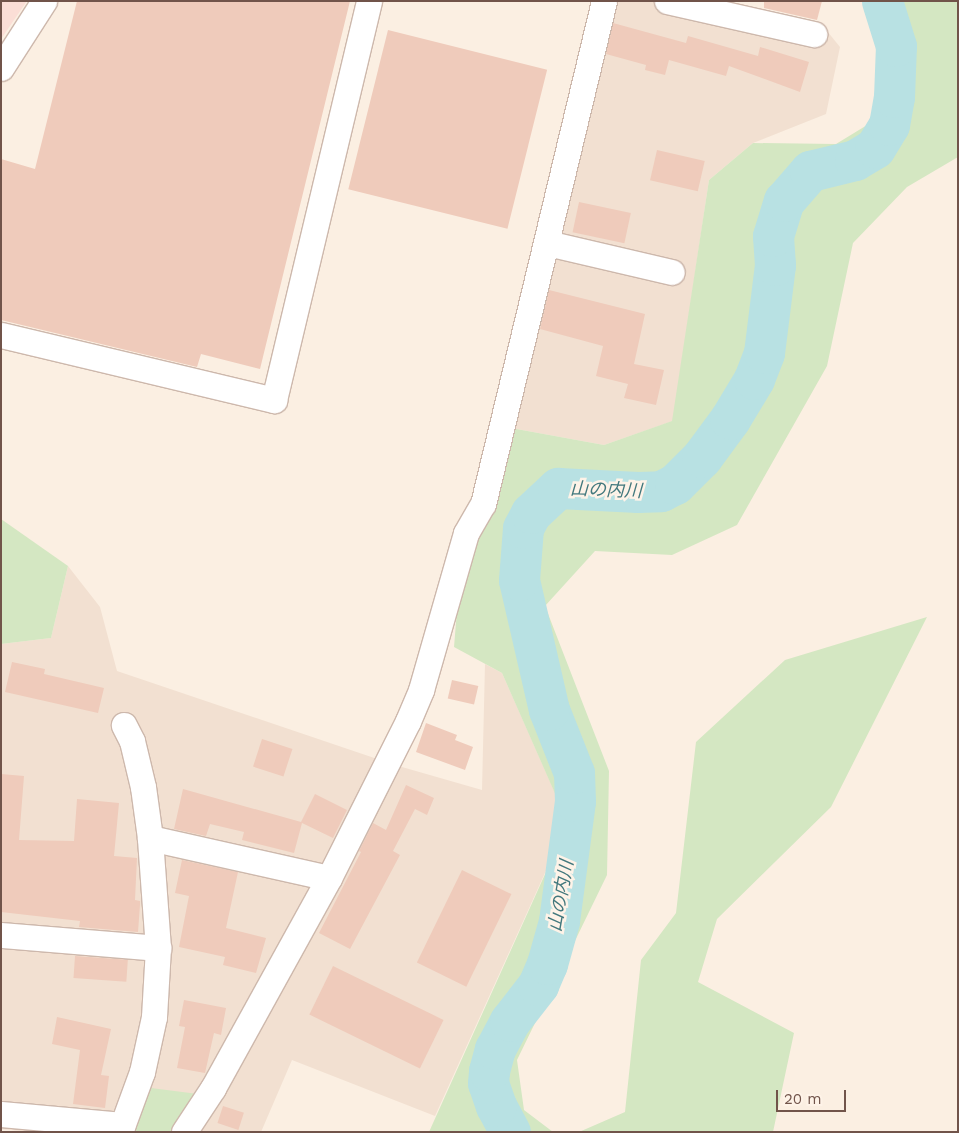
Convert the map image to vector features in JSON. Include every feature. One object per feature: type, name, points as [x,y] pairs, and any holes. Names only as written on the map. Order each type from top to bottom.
[{"type":"street","points":[[1,68],[44,1]]},
{"type":"street","points":[[1,335],[274,400],[369,1]]},
{"type":"street","points":[[184,1132],[213,1088],[329,878],[408,722],[421,690],[466,532],[483,504],[604,1]]},
{"type":"street","points":[[667,1],[814,34]]},
{"type":"street","points":[[547,243],[672,272]]},
{"type":"street","points":[[1,1114],[121,1128],[142,1072],[154,1017],[158,948],[150,838],[138,769],[124,725]]},
{"type":"street","points":[[150,838],[329,878]]},
{"type":"street","points":[[1,935],[158,948]]},
{"type":"shaded area","points":[[1,1],[27,1],[1,39]]},
{"type":"shaded area","points":[[614,1],[694,1],[827,31],[840,47],[826,114],[753,143],[709,180],[673,421],[604,445],[511,428]]},
{"type":"shaded area","points":[[68,566],[100,607],[117,671],[395,765],[482,790],[485,664],[502,673],[568,822],[435,1116],[292,1060],[261,1132],[31,1132],[1,1129],[1,644],[51,638]]},
{"type":"green space","points":[[869,1],[958,1],[958,157],[907,187],[853,243],[827,366],[737,525],[672,555],[595,551],[545,606],[609,771],[607,875],[517,1060],[524,1110],[553,1132],[429,1132],[568,823],[502,673],[454,647],[459,586],[511,428],[604,445],[672,421],[709,180],[753,143],[836,144],[877,119],[880,50]]},
{"type":"green space","points":[[1,519],[68,566],[51,638],[1,644]]},
{"type":"green space","points":[[927,617],[831,807],[717,919],[698,982],[794,1033],[773,1132],[579,1132],[625,1112],[641,960],[676,913],[696,742],[785,660]]},
{"type":"green space","points":[[151,1088],[198,1094],[183,1132],[129,1132]]},
{"type":"building","points":[[77,1],[350,1],[260,369],[201,354],[197,367],[1,320],[1,159],[35,169]]},
{"type":"building","points":[[764,1],[822,1],[817,20],[764,8]]},
{"type":"building","points":[[613,23],[686,43],[688,36],[758,56],[760,47],[809,62],[800,92],[729,66],[726,76],[669,60],[665,75],[645,70],[646,65],[606,54]]},
{"type":"building","points":[[388,30],[547,70],[507,229],[348,189]]},
{"type":"building","points":[[657,150],[705,161],[698,191],[650,180]]},
{"type":"building","points":[[579,202],[631,213],[624,243],[573,232]]},
{"type":"building","points":[[549,290],[645,314],[634,364],[664,370],[656,405],[624,398],[628,384],[596,376],[603,346],[540,329]]},
{"type":"building","points":[[12,662],[45,669],[44,674],[104,688],[98,713],[5,692]]},
{"type":"building","points":[[452,680],[478,686],[474,705],[448,699]]},
{"type":"building","points":[[426,723],[457,735],[455,740],[473,747],[465,770],[416,752]]},
{"type":"building","points":[[262,739],[292,749],[283,776],[253,767]]},
{"type":"building","points":[[1,774],[24,776],[19,840],[74,841],[77,799],[119,803],[114,856],[137,858],[135,900],[140,901],[138,932],[79,927],[80,921],[1,912]]},
{"type":"building","points":[[406,785],[434,798],[427,815],[415,809],[393,851],[400,855],[350,949],[319,933],[361,852],[359,851],[373,823],[386,830]]},
{"type":"building","points":[[183,789],[301,822],[315,794],[347,810],[333,838],[302,823],[294,853],[242,840],[244,832],[210,824],[206,836],[174,829]]},
{"type":"building","points":[[182,860],[238,872],[226,928],[266,938],[256,973],[223,965],[225,957],[179,947],[189,896],[175,893]]},
{"type":"building","points":[[462,870],[511,894],[466,987],[417,963]]},
{"type":"building","points":[[75,956],[128,960],[126,982],[73,978]]},
{"type":"building","points":[[333,966],[444,1020],[420,1068],[309,1015]]},
{"type":"building","points":[[184,1000],[226,1008],[221,1035],[214,1033],[205,1073],[177,1068],[185,1027],[179,1026]]},
{"type":"building","points":[[57,1017],[111,1029],[101,1075],[109,1076],[105,1108],[73,1104],[80,1050],[52,1044]]},
{"type":"building","points":[[223,1106],[244,1113],[238,1130],[217,1123]]},
{"type":"waterway","name":"山の内川","points":[[510,1132],[496,1106],[488,1083],[489,1071],[495,1049],[510,1021],[538,985],[547,964],[559,921],[575,801],[574,773],[549,710],[519,580],[523,528],[531,513],[558,488],[638,492],[661,491],[675,484],[702,457],[730,419],[754,379],[764,353],[775,265],[773,236],[784,201],[810,171],[855,160],[875,148],[889,125],[894,97],[896,46],[882,1]]}]
